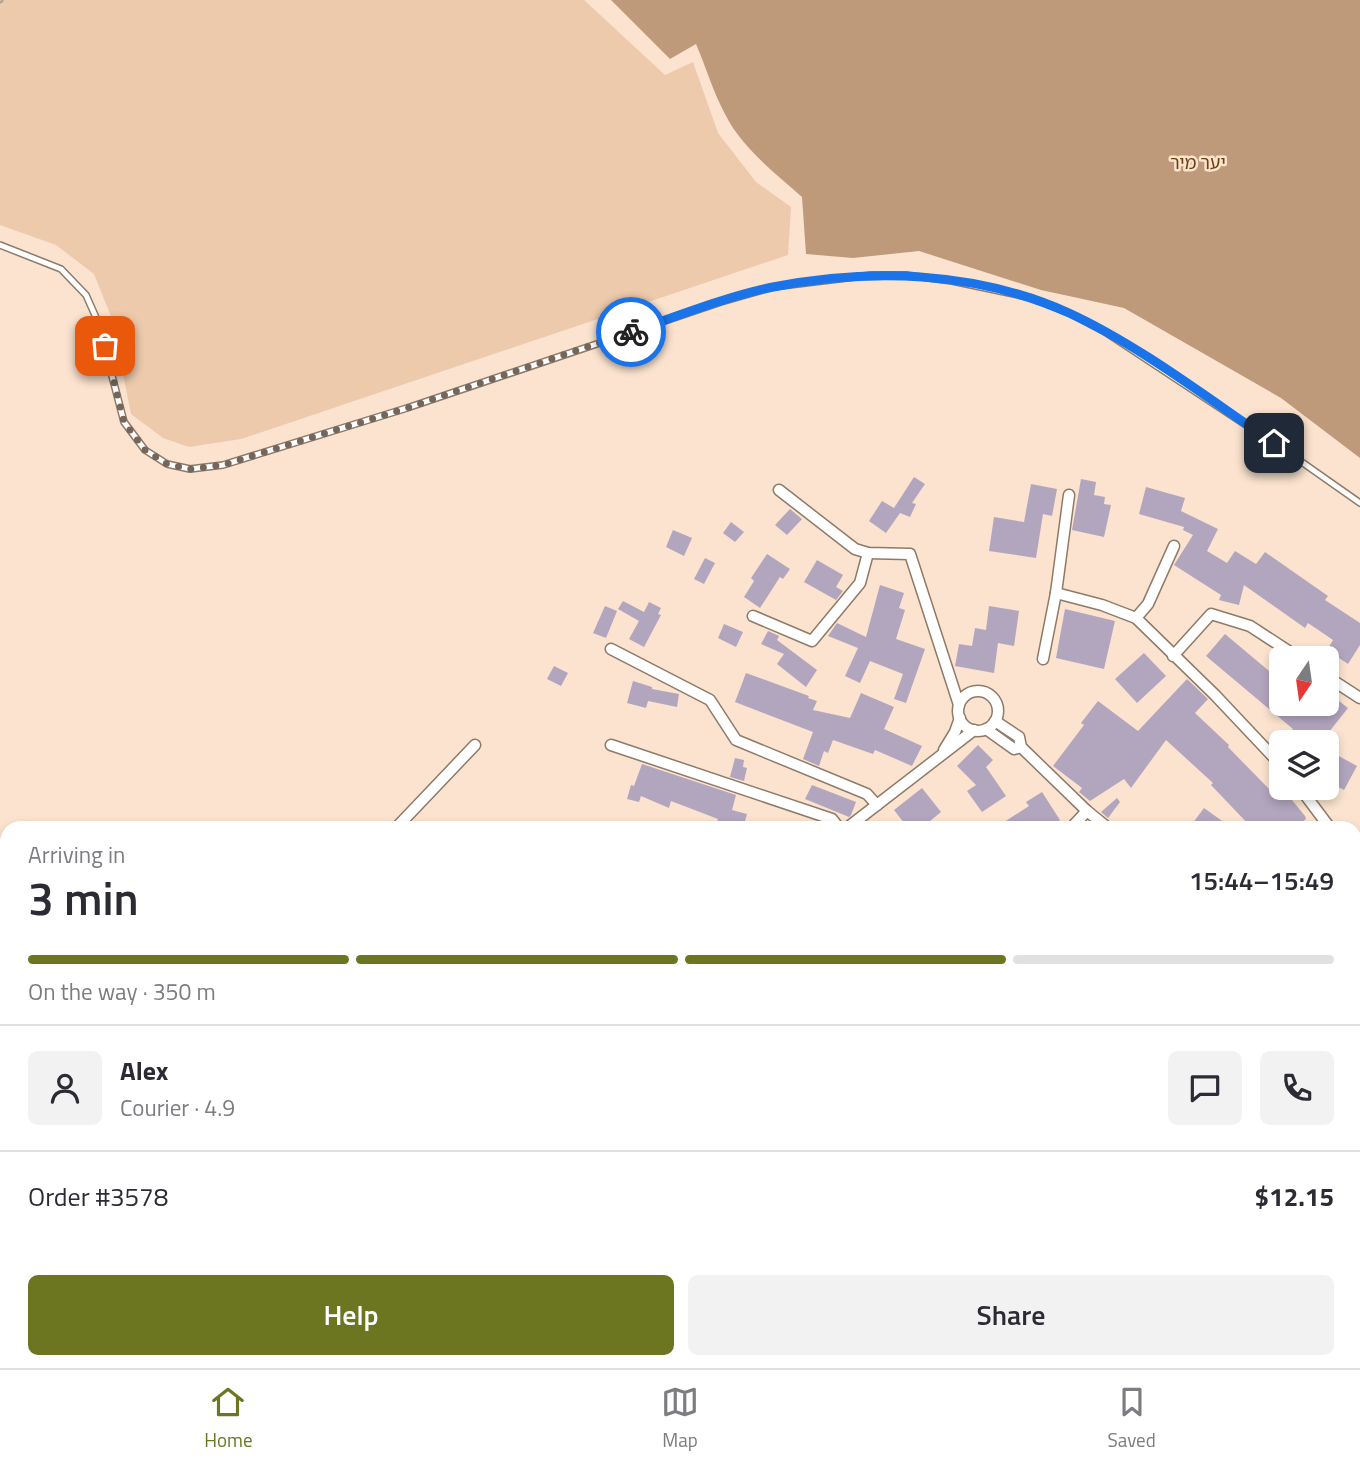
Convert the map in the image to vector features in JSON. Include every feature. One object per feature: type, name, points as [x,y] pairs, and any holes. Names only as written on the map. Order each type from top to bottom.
[{"type":"street","points":[[779,490],[855,549],[868,553],[910,554],[963,724],[974,730],[986,729],[995,721],[998,709],[987,693],[967,695],[959,705]]},
{"type":"street","points":[[1043,659],[1056,593],[1069,495]]},
{"type":"street","points":[[1136,618],[1148,604],[1174,546]]},
{"type":"street","points":[[753,616],[812,641],[860,583],[868,553]]},
{"type":"street","points":[[1056,593],[1102,605],[1136,618],[1269,752]]},
{"type":"street","points":[[1173,656],[1211,614],[1250,626],[1281,646]]},
{"type":"street","points":[[611,649],[710,700],[736,740],[867,794],[877,805]]},
{"type":"street","points":[[1339,684],[1360,698]]},
{"type":"street","points":[[938,760],[955,733],[960,718]]},
{"type":"street","points":[[995,721],[1019,737],[1021,747],[1099,821]]},
{"type":"street","points":[[986,729],[1014,749],[1021,747]]},
{"type":"street","points":[[856,821],[974,730]]},
{"type":"street","points":[[403,821],[475,745]]},
{"type":"street","points":[[611,745],[834,821]]},
{"type":"street","points":[[1309,800],[1325,821]]},
{"type":"street","points":[[1078,821],[1087,811]]},
{"type":"lane","points":[[0,245],[61,269],[86,295],[98,322],[124,422],[145,450],[167,464],[190,469],[223,465],[368,420],[734,298],[773,288],[871,275],[906,275],[999,289],[1032,298],[1069,313],[1143,356],[1360,503]]},
{"type":"shaded area","points":[[0,0],[584,0],[665,75],[693,62],[718,133],[756,182],[791,207],[788,255],[241,439],[189,447],[163,438],[131,414],[112,319],[94,274],[56,245],[0,225]]},
{"type":"green space","name":"יער מיר","points":[[611,0],[1360,0],[1360,458],[1281,398],[1124,308],[1041,290],[919,251],[853,258],[806,254],[802,197],[759,159],[740,138],[717,97],[696,44],[670,59]]},
{"type":"building","points":[[914,477],[925,484],[912,503],[916,504],[910,517],[900,513],[886,533],[869,521],[882,501],[894,508]]},
{"type":"building","points":[[1081,479],[1096,482],[1094,495],[1105,497],[1104,504],[1111,505],[1104,537],[1072,530]]},
{"type":"building","points":[[1031,484],[1057,489],[1052,516],[1043,514],[1036,558],[989,551],[994,517],[1024,522]]},
{"type":"building","points":[[1146,487],[1185,498],[1181,511],[1218,529],[1207,551],[1227,563],[1235,551],[1256,564],[1265,552],[1328,596],[1325,600],[1360,623],[1360,645],[1348,664],[1339,658],[1339,646],[1329,646],[1333,640],[1308,623],[1305,628],[1244,585],[1239,605],[1219,600],[1221,595],[1174,565],[1193,535],[1183,530],[1184,527],[1139,514]]},
{"type":"building","points":[[790,509],[802,519],[787,535],[775,525]]},
{"type":"building","points":[[731,522],[744,532],[735,542],[723,533]]},
{"type":"building","points":[[673,530],[692,538],[684,556],[666,547]]},
{"type":"building","points":[[767,554],[790,569],[783,579],[780,577],[760,608],[744,597],[754,581],[751,578]]},
{"type":"building","points":[[705,558],[715,563],[704,584],[694,579]]},
{"type":"building","points":[[817,560],[843,575],[836,587],[843,591],[836,600],[804,582]]},
{"type":"building","points":[[880,585],[904,593],[899,608],[905,610],[896,639],[925,649],[906,703],[894,699],[903,674],[870,661],[860,683],[845,676],[858,648],[828,636],[837,623],[866,637]]},
{"type":"building","points":[[623,601],[644,612],[649,602],[661,608],[658,614],[661,615],[644,647],[629,639],[639,621],[618,609]]},
{"type":"building","points":[[605,606],[617,611],[606,638],[593,633]]},
{"type":"building","points":[[989,606],[1019,611],[1014,646],[998,643],[994,673],[955,666],[959,644],[972,646],[975,628],[986,630]]},
{"type":"building","points":[[1065,609],[1115,621],[1104,669],[1056,658]]},
{"type":"building","points":[[724,624],[743,632],[736,647],[718,638]]},
{"type":"building","points":[[768,631],[779,636],[777,640],[817,670],[806,687],[777,664],[784,654],[761,644]]},
{"type":"building","points":[[1225,634],[1269,671],[1269,709],[1206,656]]},
{"type":"building","points":[[1144,653],[1166,676],[1137,703],[1115,679]]},
{"type":"building","points":[[554,666],[568,673],[561,686],[547,679]]},
{"type":"building","points":[[746,673],[809,696],[808,698],[817,701],[813,710],[850,718],[861,693],[894,707],[884,729],[922,746],[912,766],[875,750],[873,754],[833,740],[828,753],[824,751],[819,766],[803,759],[813,732],[735,702]]},
{"type":"building","points":[[1187,679],[1208,699],[1195,713],[1269,789],[1269,800],[1292,800],[1306,819],[1245,821],[1211,785],[1213,783],[1166,740],[1131,788],[1124,779],[1090,801],[1079,792],[1082,788],[1053,766],[1084,725],[1081,723],[1098,701],[1138,731]]},
{"type":"building","points":[[633,681],[652,689],[679,694],[677,707],[648,701],[646,708],[627,703]]},
{"type":"building","points":[[1339,701],[1348,708],[1331,730],[1293,729],[1278,716],[1339,716]]},
{"type":"building","points":[[978,745],[993,760],[986,767],[1006,796],[982,812],[967,791],[976,785],[957,766]]},
{"type":"building","points":[[1339,756],[1357,766],[1344,790],[1339,787]]},
{"type":"building","points":[[735,758],[744,760],[743,767],[747,768],[744,781],[730,777]]},
{"type":"building","points":[[642,764],[736,795],[732,810],[747,814],[745,821],[717,821],[718,819],[671,801],[669,808],[641,796],[639,802],[627,799],[631,785],[634,786]]},
{"type":"building","points":[[812,785],[856,802],[851,815],[849,817],[805,799]]},
{"type":"building","points":[[922,788],[941,812],[930,821],[903,821],[894,810]]},
{"type":"building","points":[[1042,792],[1060,820],[1006,821],[1029,806],[1026,802]]},
{"type":"building","points":[[1117,798],[1120,802],[1108,818],[1101,812]]},
{"type":"building","points":[[1204,808],[1222,821],[1194,821]]},
{"type":"way so far","points":[[105,346],[124,422],[145,450],[167,464],[190,469],[223,465],[407,408],[631,332]]},
{"type":"route","points":[[631,332],[720,302],[773,288],[871,275],[906,275],[999,289],[1032,298],[1069,313],[1105,332],[1274,443]]}]
